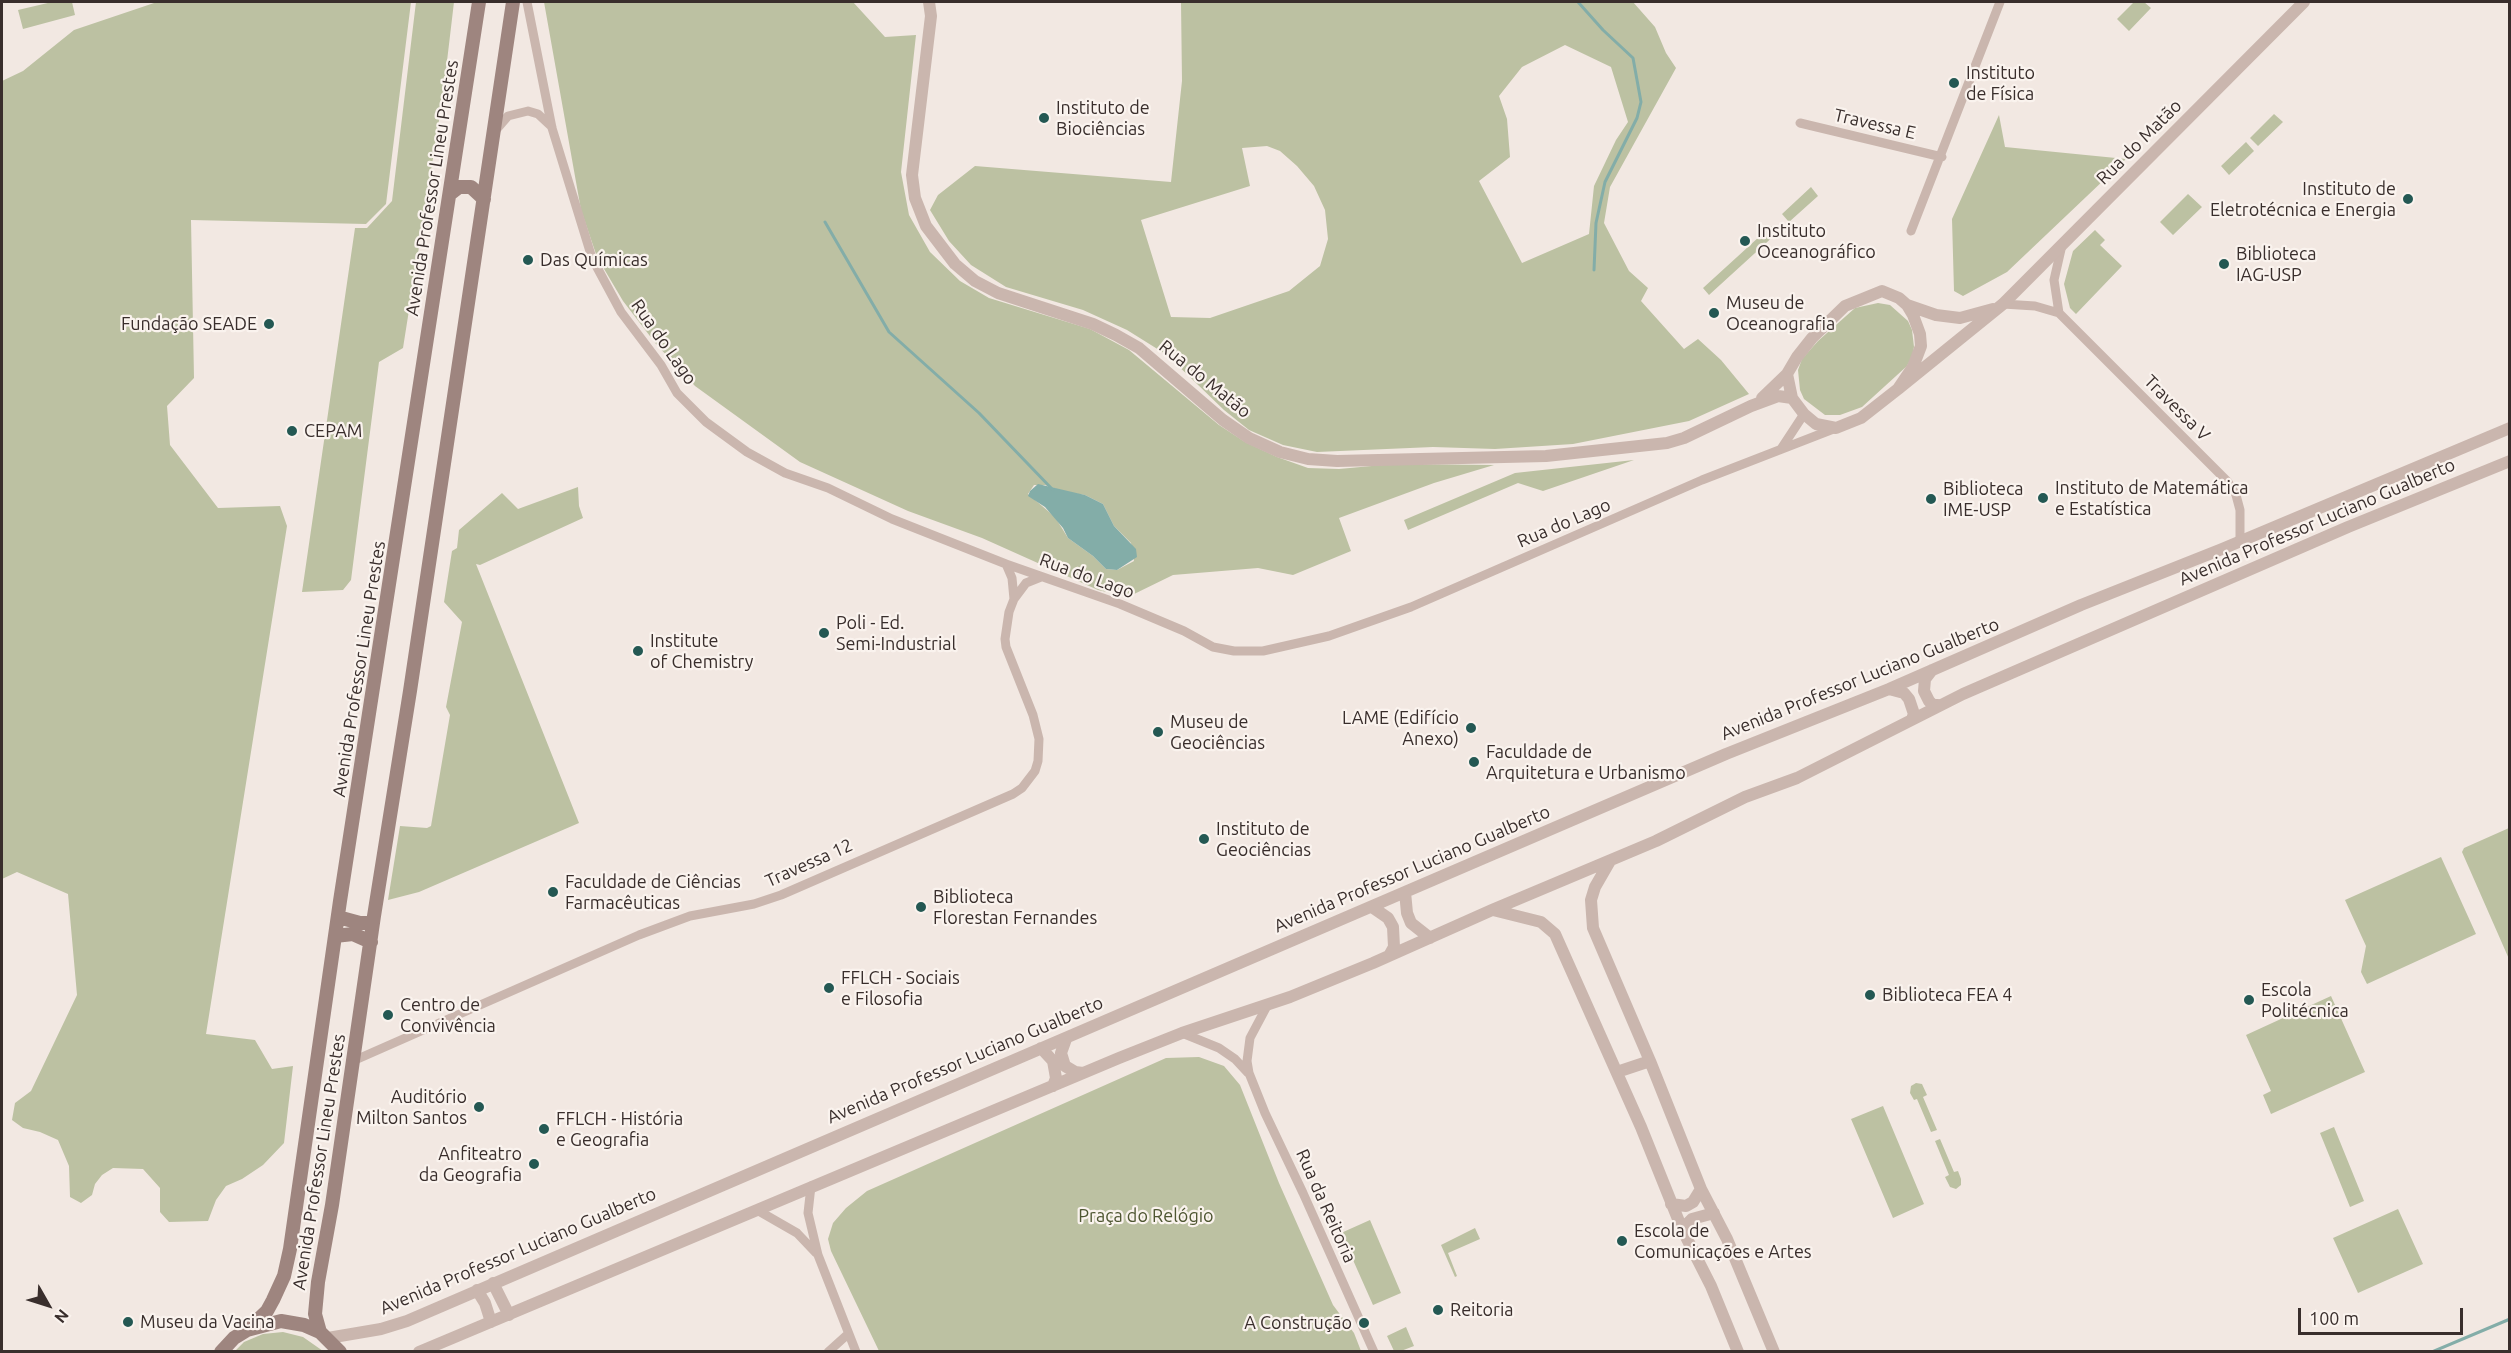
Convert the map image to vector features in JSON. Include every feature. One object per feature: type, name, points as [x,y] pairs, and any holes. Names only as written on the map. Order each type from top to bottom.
[{"type":"main road","name":"Avenida Professor Lineu Prestes","points":[[248,1330],[267,1311],[286,1270],[478,2]]},
{"type":"main road","name":"Avenida Professor Lineu Prestes","points":[[324,1335],[315,1314],[318,1282],[513,2]]},
{"type":"main road","points":[[450,194],[465,186],[476,190],[484,199]]},
{"type":"main road","points":[[338,917],[360,923],[373,923]]},
{"type":"main road","points":[[335,936],[353,934],[371,942]]},
{"type":"main road","points":[[221,1352],[234,1338],[248,1330],[281,1321],[304,1324],[324,1335],[340,1352]]},
{"type":"street","name":"Rua do Lago","points":[[527,2],[552,128],[592,258],[621,312],[661,365],[677,393],[706,422],[747,452],[785,473],[828,488],[892,519],[1006,564],[1120,604],[1184,631],[1213,647],[1234,651],[1263,651],[1329,636],[1411,607],[1668,495],[1836,428]]},
{"type":"street","name":"Rua do Matão","points":[[929,2],[931,16],[912,175],[915,198],[926,226],[955,264],[975,281],[998,293],[1094,324],[1139,348],[1223,420],[1249,438],[1280,452],[1308,459],[1336,461],[1546,456],[1667,443],[1712,426],[1751,406],[1778,396],[1792,398]]},
{"type":"street","points":[[1911,231],[1942,158],[2000,2]]},
{"type":"street","name":"Rua do Matão","points":[[1898,389],[2001,306],[2304,2]]},
{"type":"street","points":[[493,135],[508,116],[518,112],[538,114],[552,128]]},
{"type":"street","name":"Travessa E","points":[[1800,123],[1942,158]]},
{"type":"street","points":[[2001,306],[2035,306],[2059,313],[2054,280],[2062,245]]},
{"type":"street","points":[[1882,291],[1907,305],[1920,334],[1921,346],[1913,367],[1898,389],[1861,418],[1836,428],[1816,424],[1804,414],[1792,398],[1787,374],[1807,344],[1845,306],[1882,291]]},
{"type":"street","name":"Rua do Matão","points":[[1907,305],[1936,315],[1960,318],[2001,306]]},
{"type":"street","name":"Travessa V","points":[[2059,313],[2228,482],[2236,495],[2240,510],[2240,542]]},
{"type":"street","name":"Rua do Matão","points":[[1751,406],[1772,391],[1787,374]]},
{"type":"street","points":[[1781,449],[1804,414]]},
{"type":"street","name":"Avenida Professor Luciano Gualberto","points":[[324,1335],[381,1329],[477,1290],[1726,754],[1889,689],[2081,605],[2240,542],[2510,428]]},
{"type":"street","name":"Avenida Professor Luciano Gualberto","points":[[419,1352],[1083,1073],[1182,1033],[1267,1006],[1389,956],[1610,861],[1745,797],[1797,778],[1938,705],[2348,526],[2510,461]]},
{"type":"street","name":"Travessa 12","points":[[353,1061],[639,934],[690,916],[754,904],[780,896],[1013,794],[1022,788],[1035,771],[1039,739],[1033,715],[1006,647],[1009,612],[1014,599],[1012,578],[1006,564]]},
{"type":"street","points":[[1014,599],[1026,583],[1041,577]]},
{"type":"street","points":[[1933,670],[1925,679],[1924,691],[1929,702],[1938,705]]},
{"type":"street","points":[[1889,689],[1904,693],[1909,699],[1914,714],[1912,719]]},
{"type":"street","points":[[1610,861],[1595,887],[1591,900],[1593,928],[1650,1061],[1701,1189],[1734,1254],[1768,1348]]},
{"type":"street","points":[[1405,892],[1407,913],[1412,923],[1430,938]]},
{"type":"street","points":[[1371,907],[1381,911],[1393,927],[1394,946],[1389,956]]},
{"type":"street","points":[[1492,910],[1541,922],[1555,934],[1617,1072],[1671,1204],[1711,1286],[1738,1352]]},
{"type":"street","name":"Rua da Reitoria","points":[[1267,1006],[1250,1038],[1247,1061],[1249,1073],[1374,1352]]},
{"type":"street","name":"Rua da Reitoria","points":[[1182,1033],[1219,1048],[1249,1073]]},
{"type":"street","points":[[1066,1039],[1061,1053],[1065,1066],[1075,1072],[1083,1073]]},
{"type":"street","points":[[1041,1048],[1048,1053],[1056,1069],[1053,1086]]},
{"type":"street","points":[[1617,1072],[1650,1061]]},
{"type":"street","points":[[811,1186],[808,1213],[818,1255],[856,1352]]},
{"type":"street","points":[[1671,1204],[1678,1206],[1693,1202],[1701,1189]]},
{"type":"street","points":[[757,1210],[797,1233],[818,1255]]},
{"type":"street","points":[[1682,1229],[1692,1219],[1714,1213]]},
{"type":"street","points":[[493,1283],[509,1314]]},
{"type":"street","points":[[477,1290],[485,1303],[491,1322]]},
{"type":"street","points":[[828,1352],[848,1334]]},
{"type":"green space","points":[[52,2],[72,2],[75,15],[23,29],[18,10]]},
{"type":"green space","points":[[157,2],[411,2],[386,204],[366,224],[191,220],[194,378],[167,406],[170,445],[218,508],[280,506],[287,526],[206,1034],[255,1040],[272,1069],[293,1066],[284,1143],[263,1165],[242,1179],[226,1186],[216,1200],[208,1221],[169,1222],[160,1212],[160,1188],[143,1169],[113,1168],[102,1175],[95,1184],[92,1195],[81,1203],[70,1197],[69,1166],[58,1140],[23,1128],[12,1120],[15,1103],[31,1091],[77,995],[68,894],[17,872],[2,879],[2,81],[23,71],[74,30]]},
{"type":"green space","points":[[416,2],[454,2],[443,95],[403,348],[379,362],[351,580],[343,590],[302,592],[355,228],[367,228],[392,201]]},
{"type":"green space","points":[[544,2],[853,2],[885,37],[916,35],[901,172],[909,215],[930,252],[960,281],[989,298],[1090,329],[1129,350],[1219,425],[1245,442],[1308,468],[1339,469],[1393,464],[1494,465],[1434,483],[1339,518],[1351,551],[1293,575],[1258,568],[1173,575],[1128,597],[1098,590],[982,538],[908,511],[800,462],[695,386],[656,344],[623,301],[597,257],[581,210]],"holes":[[[1034,485],[1045,485],[1065,492],[1085,495],[1103,504],[1114,526],[1131,543],[1134,561],[1117,570],[1106,569],[1093,556],[1068,538],[1055,517],[1028,494]]]},
{"type":"green space","points":[[1181,2],[1633,2],[1655,27],[1666,53],[1676,68],[1610,187],[1604,223],[1629,271],[1648,288],[1641,301],[1684,349],[1698,339],[1721,360],[1749,394],[1689,421],[1573,444],[1495,449],[1433,447],[1317,452],[1283,445],[1249,430],[1224,410],[1167,355],[1127,330],[1083,310],[1006,287],[971,265],[949,241],[930,210],[938,195],[975,166],[1171,182],[1182,81]],"holes":[[[1565,45],[1611,67],[1628,122],[1616,140],[1594,186],[1589,234],[1522,263],[1479,181],[1510,157],[1507,119],[1499,96],[1522,67]],[[1267,146],[1280,151],[1297,166],[1314,186],[1325,210],[1328,239],[1320,266],[1289,291],[1210,318],[1171,317],[1141,220],[1250,186],[1242,148]]]},
{"type":"green space","points":[[2134,2],[2144,2],[2151,8],[2129,31],[2117,19]]},
{"type":"green space","points":[[2274,114],[2283,122],[2258,146],[2250,138]]},
{"type":"green space","points":[[1999,115],[2005,147],[2126,159],[2007,272],[1963,296],[1954,291],[1952,219]]},
{"type":"green space","points":[[2246,142],[2254,151],[2229,175],[2221,166]]},
{"type":"green space","points":[[1811,187],[1818,196],[1789,222],[1782,214]]},
{"type":"green space","points":[[2188,194],[2202,207],[2173,235],[2160,222]]},
{"type":"green space","points":[[1771,226],[1777,233],[1709,295],[1703,288]]},
{"type":"green space","points":[[2095,230],[2105,240],[2100,245],[2122,266],[2076,314],[2070,308],[2064,284],[2073,251]]},
{"type":"green space","points":[[1878,303],[1890,305],[1908,321],[1912,330],[1914,347],[1912,357],[1907,366],[1862,407],[1840,415],[1825,415],[1804,399],[1800,390],[1798,370],[1802,359],[1818,341],[1855,308]]},
{"type":"green space","points":[[1634,460],[1543,491],[1518,483],[1408,530],[1404,520],[1515,473]]},
{"type":"green space","points":[[578,487],[579,506],[583,518],[480,565],[476,564],[579,823],[419,892],[388,900],[400,826],[427,828],[431,826],[450,715],[446,707],[462,622],[444,602],[452,551],[457,548],[459,530],[502,493],[518,509]]},
{"type":"green space","points":[[2509,828],[2509,959],[2462,852],[2464,848]]},
{"type":"green space","points":[[2441,857],[2476,934],[2367,984],[2361,972],[2366,946],[2345,900]]},
{"type":"green space","points":[[2331,996],[2365,1072],[2271,1114],[2263,1095],[2271,1091],[2246,1035]]},
{"type":"green space","name":"Praça do Relógio","points":[[1199,1057],[1224,1066],[1240,1085],[1279,1183],[1333,1305],[1354,1333],[1361,1351],[879,1351],[831,1251],[828,1239],[833,1223],[846,1208],[867,1191],[1166,1058]]},
{"type":"green space","points":[[1916,1083],[1922,1084],[1927,1095],[1923,1097],[1937,1130],[1931,1132],[1917,1099],[1914,1100],[1910,1093],[1911,1086]]},
{"type":"green space","points":[[1883,1106],[1924,1204],[1893,1218],[1851,1119]]},
{"type":"green space","points":[[2334,1127],[2364,1201],[2350,1207],[2320,1133]]},
{"type":"green space","points":[[1940,1139],[1954,1172],[1958,1171],[1961,1179],[1961,1185],[1956,1189],[1950,1187],[1945,1177],[1949,1175],[1935,1141]]},
{"type":"green space","points":[[2398,1209],[2423,1264],[2358,1293],[2333,1238]]},
{"type":"green space","points":[[1370,1220],[1401,1293],[1373,1305],[1341,1233]]},
{"type":"green space","points":[[1475,1228],[1480,1239],[1448,1253],[1457,1276],[1455,1277],[1441,1245]]},
{"type":"green space","points":[[1406,1327],[1414,1346],[1394,1351],[1387,1336]]},
{"type":"green space","points":[[283,1332],[303,1337],[323,1351],[235,1351],[244,1342],[263,1334]]},
{"type":"water","points":[[1038,484],[1085,495],[1103,504],[1114,526],[1136,549],[1137,557],[1117,570],[1106,569],[1093,556],[1068,538],[1063,528],[1045,507],[1028,496]]},
{"type":"waterway","points":[[1578,2],[1633,58],[1641,102],[1637,118],[1605,182],[1596,223],[1594,270]]},
{"type":"waterway","points":[[825,222],[889,332],[979,413],[1053,490]]},
{"type":"waterway","points":[[2432,1352],[2510,1319]]},
{"type":"place","name":"Instituto de Física","points":[[1954,83]]},
{"type":"place","name":"Instituto de Biociências","points":[[1044,118]]},
{"type":"place","name":"Instituto de Eletrotécnica e Energia","points":[[2408,199]]},
{"type":"place","name":"Instituto Oceanográfico","points":[[1745,241]]},
{"type":"place","name":"Das Químicas","points":[[528,260]]},
{"type":"place","name":"Biblioteca IAG-USP","points":[[2224,264]]},
{"type":"place","name":"Museu de Oceanografia","points":[[1714,313]]},
{"type":"place","name":"Fundação SEADE","points":[[269,324]]},
{"type":"place","name":"CEPAM","points":[[292,431]]},
{"type":"place","name":"Instituto de Matemática e Estatística","points":[[2043,498]]},
{"type":"place","name":"Biblioteca IME-USP","points":[[1931,499]]},
{"type":"place","name":"Poli - Ed. Semi-Industrial","points":[[824,633]]},
{"type":"place","name":"Institute of Chemistry","points":[[638,651]]},
{"type":"place","name":"LAME (Edifício Anexo)","points":[[1471,728]]},
{"type":"place","name":"Museu de Geociências","points":[[1158,732]]},
{"type":"place","name":"Faculdade de Arquitetura e Urbanismo","points":[[1474,762]]},
{"type":"place","name":"Instituto de Geociências","points":[[1204,839]]},
{"type":"place","name":"Faculdade de Ciências Farmacêuticas","points":[[553,892]]},
{"type":"place","name":"Biblioteca Florestan Fernandes","points":[[921,907]]},
{"type":"place","name":"FFLCH - Sociais e Filosofia","points":[[829,988]]},
{"type":"place","name":"Biblioteca FEA 4","points":[[1870,995]]},
{"type":"place","name":"Escola Politécnica","points":[[2249,1000]]},
{"type":"place","name":"Centro de Convivência","points":[[388,1015]]},
{"type":"place","name":"Auditório Milton Santos","points":[[479,1107]]},
{"type":"place","name":"FFLCH - História e Geografia","points":[[544,1129]]},
{"type":"place","name":"Anfiteatro da Geografia","points":[[534,1164]]},
{"type":"place","name":"Escola de Comunicações e Artes","points":[[1622,1241]]},
{"type":"place","name":"Reitoria","points":[[1438,1310]]},
{"type":"place","name":"Museu da Vacina","points":[[128,1322]]},
{"type":"place","name":"A Construção","points":[[1364,1323]]}]
